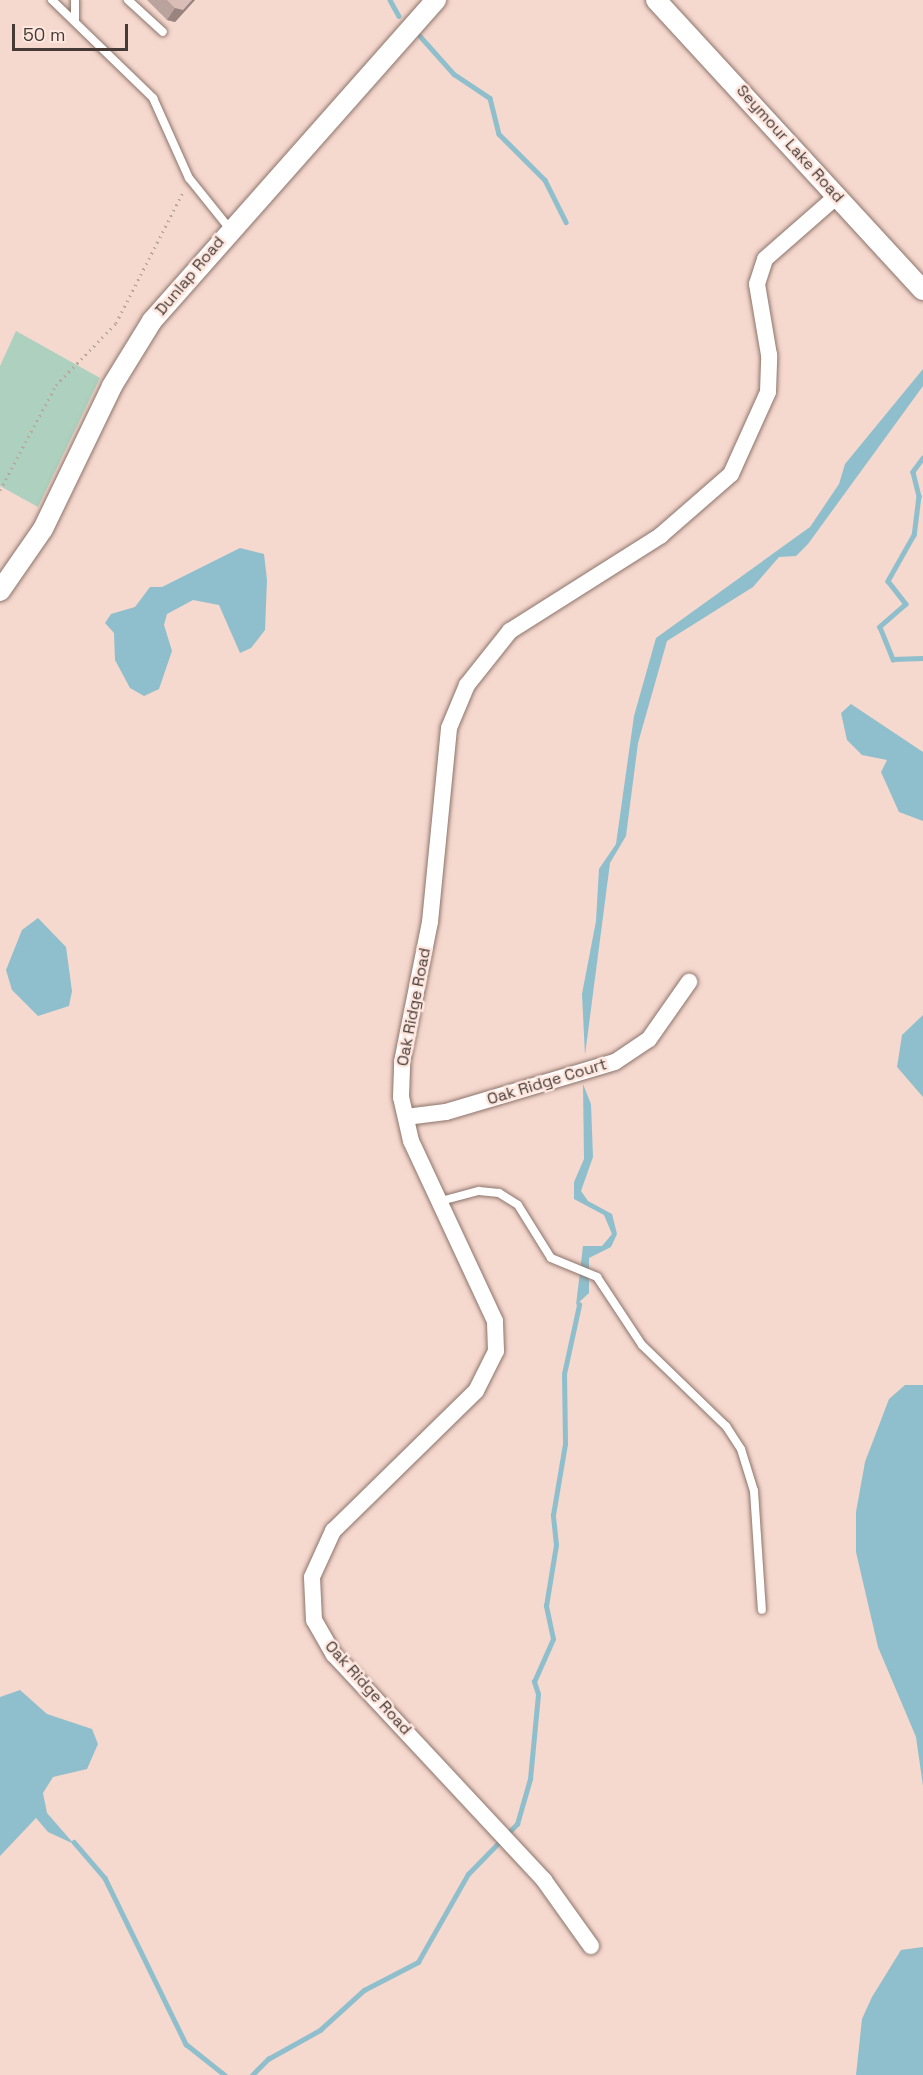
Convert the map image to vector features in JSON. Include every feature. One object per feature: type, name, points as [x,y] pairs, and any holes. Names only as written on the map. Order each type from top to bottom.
[{"type":"street","name":"Dunlap Road","points":[[0,591],[51,513],[133,349],[230,229],[436,0]]},
{"type":"street","name":"Seymour Lake Road","points":[[656,0],[923,290]]},
{"type":"street","name":"Oak Ridge Road","points":[[591,1946],[544,1880],[334,1655],[315,1620],[312,1577],[333,1531],[476,1391],[496,1351],[495,1321],[406,1117],[402,1062],[430,922],[440,791],[448,728],[467,685],[510,631],[660,536],[731,474],[768,392],[769,355],[758,284],[765,259],[837,196]]},
{"type":"street","name":"Oak Ridge Court","points":[[406,1117],[446,1112],[615,1062],[649,1040],[689,982]]},
{"type":"lane","points":[[52,0],[153,98],[189,178],[230,229]]},
{"type":"lane","points":[[75,0],[76,22]]},
{"type":"lane","points":[[128,0],[163,32]]},
{"type":"lane","points":[[441,1201],[479,1191],[498,1193],[518,1205],[551,1258],[573,1265],[590,1274],[642,1345],[726,1426],[741,1449],[754,1491],[762,1610]]},
{"type":"path","points":[[0,490],[30,428],[68,372],[111,329],[189,178]]},
{"type":"green space","points":[[16,331],[100,378],[38,507],[0,486],[0,366]]},
{"type":"water","points":[[923,369],[923,386],[808,544],[796,556],[779,557],[753,587],[667,641],[638,743],[626,836],[610,863],[585,1055],[582,994],[596,921],[599,869],[616,844],[634,716],[656,638],[810,527],[839,484],[845,464]]},
{"type":"water","points":[[240,548],[264,554],[267,580],[265,630],[251,648],[240,653],[219,605],[193,600],[167,614],[164,625],[172,651],[159,689],[144,696],[130,688],[115,660],[114,633],[105,623],[111,614],[135,607],[150,587],[162,587]]},
{"type":"water","points":[[851,704],[923,752],[923,821],[899,812],[881,772],[887,760],[862,755],[847,740],[841,713]]},
{"type":"water","points":[[38,918],[66,947],[72,991],[69,1006],[38,1016],[12,990],[6,970],[22,930]]},
{"type":"water","points":[[923,1015],[923,1097],[897,1067],[902,1035]]},
{"type":"water","points":[[583,1084],[591,1104],[593,1157],[581,1191],[588,1201],[612,1214],[617,1234],[611,1247],[589,1258],[589,1293],[576,1305],[583,1246],[602,1246],[612,1234],[604,1215],[574,1199],[574,1182],[584,1159]]},
{"type":"water","points":[[905,1385],[923,1385],[923,1786],[916,1737],[878,1647],[856,1552],[856,1512],[865,1462],[889,1399]]},
{"type":"water","points":[[20,1690],[47,1714],[92,1729],[98,1744],[87,1769],[53,1777],[43,1793],[47,1813],[74,1844],[48,1832],[36,1818],[0,1856],[0,1697]]},
{"type":"water","points":[[923,1947],[923,2075],[856,2075],[862,2019],[872,1997],[901,1950]]},
{"type":"building","points":[[167,0],[192,0],[183,10],[175,8]]},
{"type":"waterway","points":[[390,0],[399,16]]},
{"type":"waterway","points":[[420,36],[454,74],[490,98],[499,134],[545,180],[566,222]]},
{"type":"waterway","points":[[923,458],[913,472],[919,496],[914,535],[888,581],[906,604],[880,627],[893,659],[923,658]]},
{"type":"waterway","points":[[252,2075],[268,2059],[320,2030],[364,1990],[418,1962],[468,1874],[517,1824],[530,1779],[538,1694],[534,1682],[553,1639],[546,1606],[556,1545],[553,1515],[565,1444],[564,1374],[579,1305]]},
{"type":"waterway","points":[[74,1842],[105,1878],[186,2044],[225,2075]]}]
